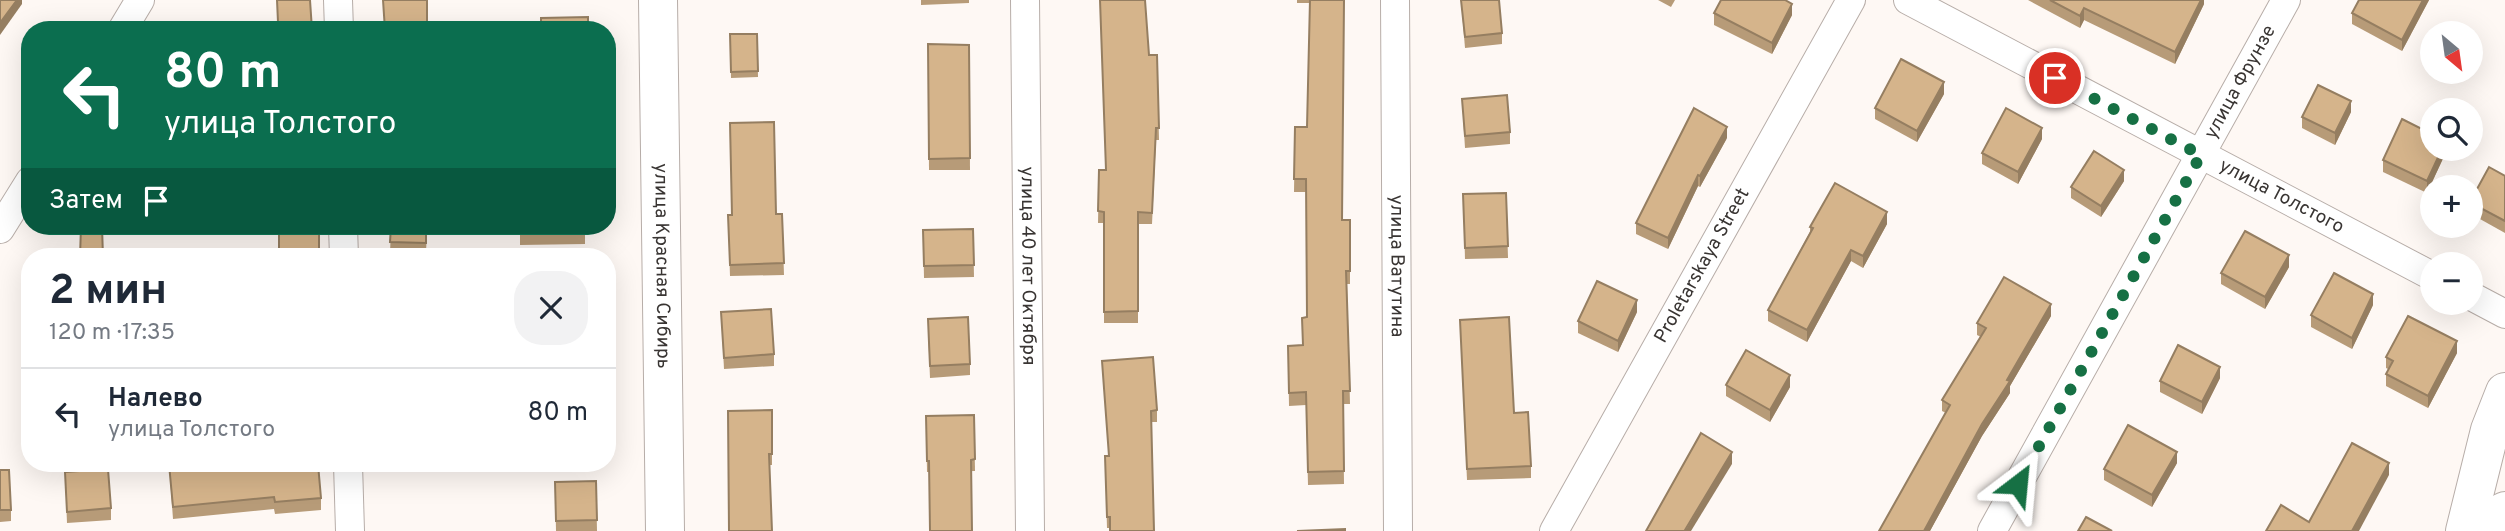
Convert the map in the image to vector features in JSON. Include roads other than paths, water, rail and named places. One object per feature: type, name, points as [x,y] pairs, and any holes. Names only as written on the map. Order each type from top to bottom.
[{"type":"main road","name":"улица Красная Сибирь","points":[[657,0],[665,531]]},
{"type":"main road","points":[[2465,531],[2490,430],[2505,392]]},
{"type":"main road","points":[[2490,430],[2498,460],[2505,466]]},
{"type":"main road","points":[[2476,531],[2505,510]]},
{"type":"street","points":[[127,21],[140,0]]},
{"type":"street","points":[[338,0],[339,21]]},
{"type":"street","name":"улица 40 лет Октября","points":[[1025,0],[1030,531]]},
{"type":"street","name":"улица Ватутина","points":[[1395,0],[1398,531]]},
{"type":"street","name":"Proletarskaya Street","points":[[1554,531],[1851,0]]},
{"type":"street","name":"улица Толстого","points":[[1908,0],[2420,270]]},
{"type":"street","name":"улица Фрунзе","points":[[1992,531],[2286,0]]},
{"type":"street","points":[[0,229],[21,195]]},
{"type":"street","points":[[2483,302],[2505,314]]},
{"type":"street","points":[[348,472],[350,531]]}]
